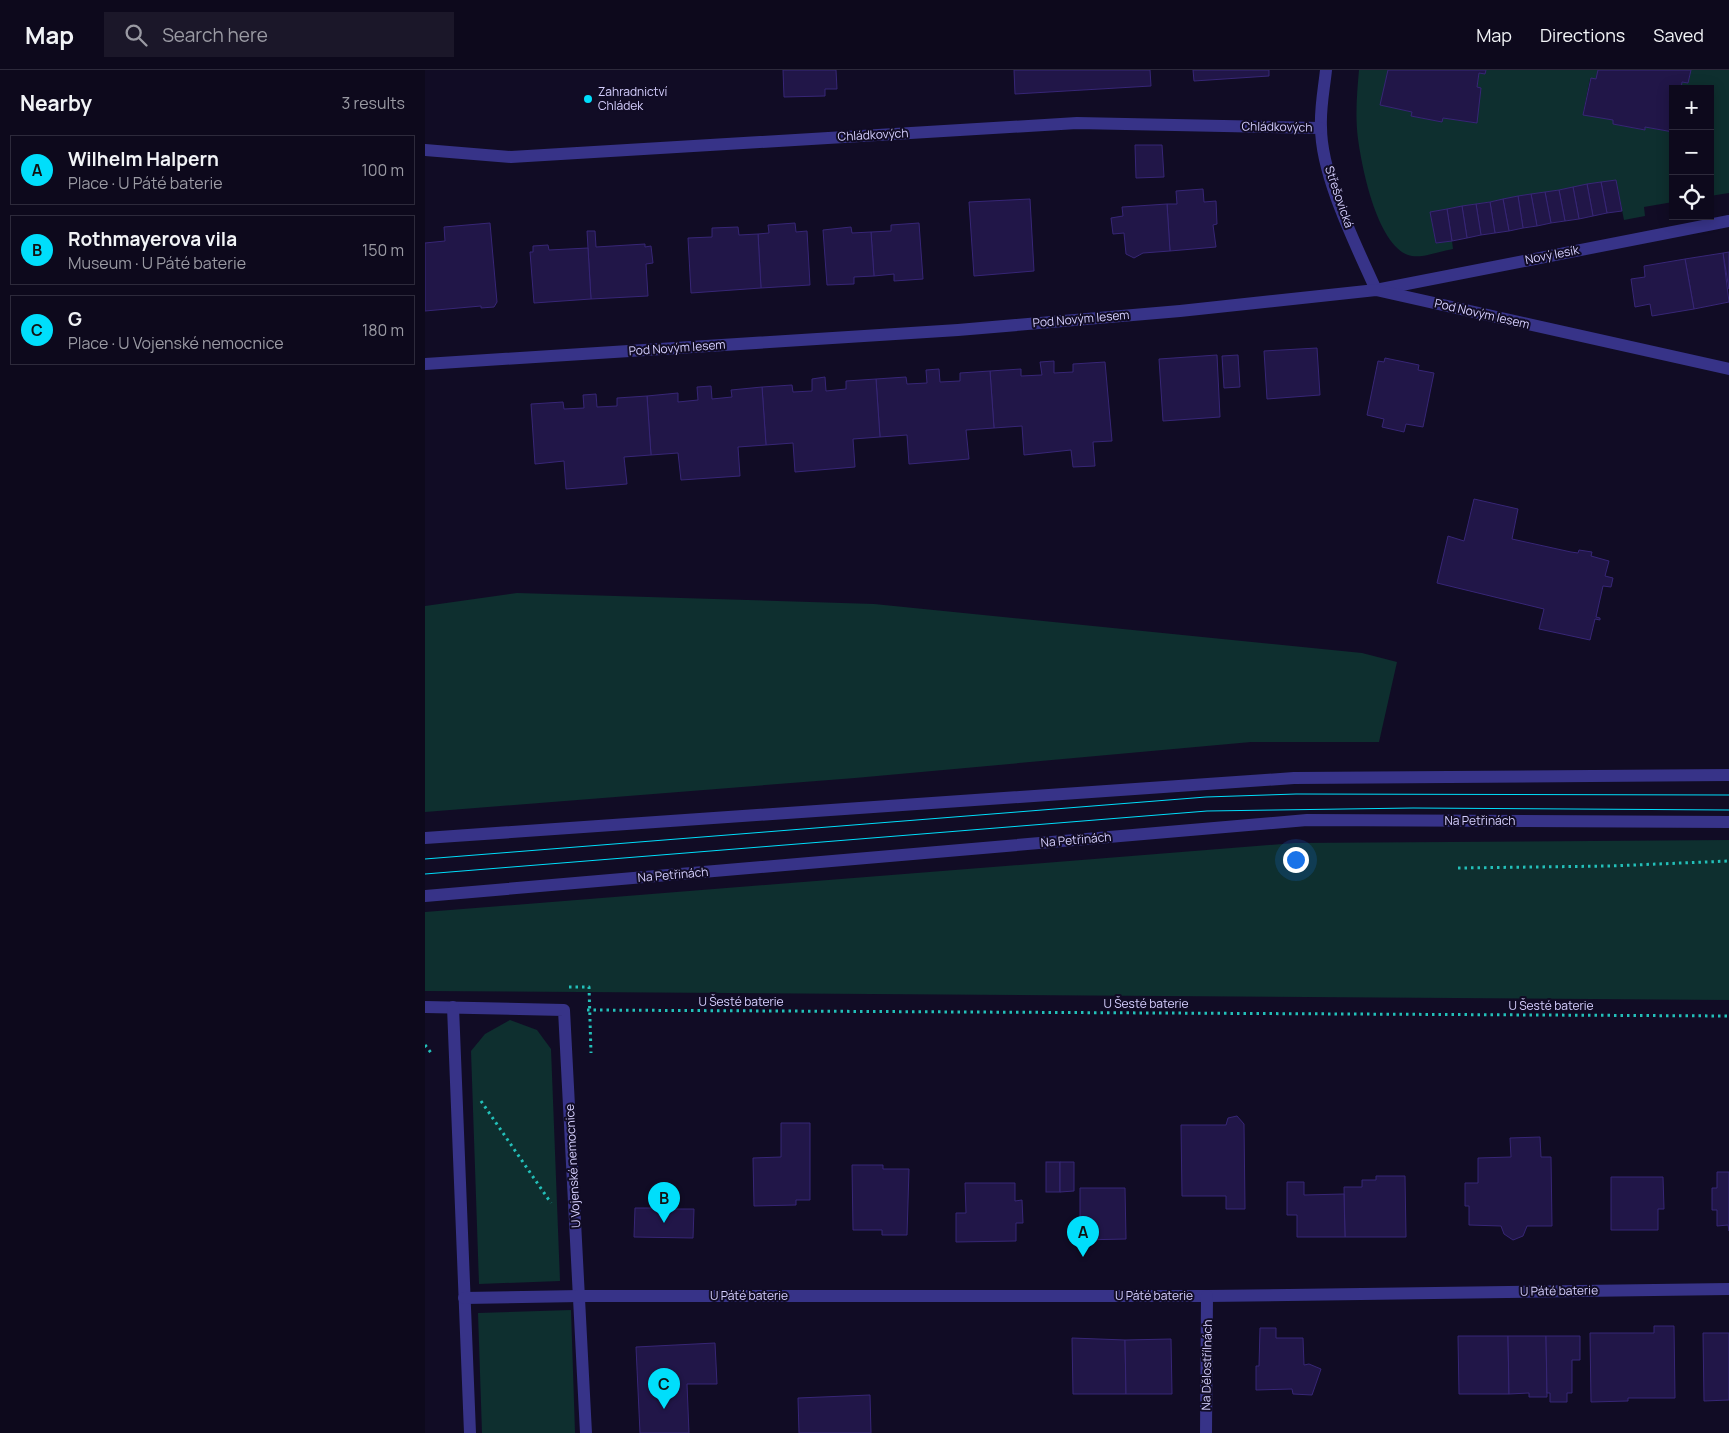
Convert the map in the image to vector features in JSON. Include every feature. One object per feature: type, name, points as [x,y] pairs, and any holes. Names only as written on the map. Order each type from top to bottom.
[{"type":"street","name":"Střešovická","points":[[1326,70],[1321,128],[1328,171],[1342,212],[1376,290]]},
{"type":"street","name":"Chládkových","points":[[425,150],[511,157],[1077,123],[1321,128]]},
{"type":"street","name":"Nový lesík","points":[[1376,290],[1729,221]]},
{"type":"street","name":"Pod Novým lesem","points":[[425,364],[958,330],[1180,311],[1376,290],[1729,369]]},
{"type":"street","points":[[425,838],[1294,778],[1729,775]]},
{"type":"street","name":"Na Petřinách","points":[[425,896],[1307,820],[1729,822]]},
{"type":"street","points":[[425,1007],[564,1010]]},
{"type":"street","points":[[453,1007],[469,1433]]},
{"type":"street","name":"U Vojenské nemocnice","points":[[564,1010],[586,1433]]},
{"type":"street","name":"U Páté baterie","points":[[580,1296],[1207,1296],[1729,1289]]},
{"type":"street","points":[[465,1298],[580,1296]]},
{"type":"street","name":"Na Dělostřílnách","points":[[1206,1433],[1207,1296]]},
{"type":"path","points":[[1458,868],[1611,866],[1729,861]]},
{"type":"path","name":"U Šesté baterie","points":[[564,1010],[1729,1016]]},
{"type":"path","points":[[456,1093],[475,1094],[553,1205],[575,1220]]},
{"type":"green space","points":[[1359,70],[1393,70],[1381,105],[1412,112],[1411,116],[1442,122],[1443,118],[1476,123],[1481,89],[1477,87],[1479,73],[1485,74],[1486,70],[1598,70],[1596,79],[1590,79],[1583,114],[1613,120],[1613,124],[1644,130],[1645,127],[1669,131],[1669,203],[1644,207],[1645,216],[1624,220],[1616,180],[1431,212],[1436,243],[1452,241],[1453,249],[1427,255],[1412,256],[1400,250],[1390,239],[1381,224],[1374,206],[1360,152],[1357,131]]},
{"type":"green space","points":[[1691,70],[1729,70],[1729,193],[1714,195],[1714,85],[1682,85],[1682,82],[1688,83]]},
{"type":"green space","points":[[517,593],[874,604],[1362,653],[1397,662],[1379,742],[1251,742],[855,778],[425,812],[425,606]]},
{"type":"green space","points":[[1729,840],[1729,1000],[425,991],[425,912],[1295,843]]},
{"type":"green space","points":[[510,1020],[537,1030],[551,1049],[560,1281],[479,1284],[471,1051],[485,1034]]},
{"type":"green space","points":[[571,1310],[575,1433],[482,1433],[478,1313]]},
{"type":"building","points":[[783,70],[836,70],[837,89],[825,89],[825,96],[784,97]]},
{"type":"building","points":[[1014,70],[1150,70],[1151,86],[1015,94]]},
{"type":"building","points":[[1193,70],[1269,70],[1269,76],[1194,81]]},
{"type":"building","points":[[1388,70],[1486,70],[1485,74],[1479,73],[1477,87],[1481,88],[1477,123],[1443,118],[1442,122],[1411,116],[1412,112],[1380,105]]},
{"type":"building","points":[[1598,70],[1691,70],[1688,83],[1682,82],[1682,85],[1669,85],[1669,131],[1645,127],[1645,130],[1613,124],[1613,120],[1583,115],[1591,78],[1596,79]]},
{"type":"building","points":[[1135,145],[1162,145],[1164,177],[1136,178]]},
{"type":"building","points":[[1616,180],[1622,211],[1607,213],[1601,182]]},
{"type":"building","points":[[1601,182],[1607,213],[1593,216],[1587,184]]},
{"type":"building","points":[[1587,184],[1593,216],[1579,219],[1573,187]]},
{"type":"building","points":[[1573,187],[1579,219],[1565,221],[1559,190]]},
{"type":"building","points":[[1203,189],[1204,202],[1216,201],[1217,224],[1213,225],[1216,247],[1170,251],[1167,204],[1177,204],[1176,191]]},
{"type":"building","points":[[1559,190],[1565,221],[1551,223],[1545,192]]},
{"type":"building","points":[[1545,192],[1551,223],[1537,226],[1531,194]]},
{"type":"building","points":[[1531,194],[1537,226],[1523,228],[1518,196]]},
{"type":"building","points":[[1518,196],[1523,228],[1509,231],[1503,199]]},
{"type":"building","points":[[1030,199],[1034,271],[974,276],[969,202]]},
{"type":"building","points":[[1503,199],[1509,231],[1495,233],[1490,202]]},
{"type":"building","points":[[1490,202],[1495,233],[1481,235],[1476,204]]},
{"type":"building","points":[[1167,204],[1170,251],[1143,253],[1134,258],[1126,254],[1124,233],[1113,234],[1111,218],[1123,216],[1122,207]]},
{"type":"building","points":[[1476,204],[1481,235],[1467,238],[1462,206]]},
{"type":"building","points":[[1462,206],[1467,238],[1452,241],[1447,209]]},
{"type":"building","points":[[1447,209],[1452,241],[1436,243],[1430,212]]},
{"type":"building","points":[[490,223],[497,302],[494,307],[481,308],[481,306],[425,311],[425,243],[445,241],[444,227]]},
{"type":"building","points":[[795,223],[796,232],[807,231],[810,285],[761,288],[758,234],[769,233],[768,225]]},
{"type":"building","points":[[919,223],[923,279],[894,281],[894,274],[874,276],[871,232],[891,231],[891,225]]},
{"type":"building","points":[[738,227],[739,235],[758,234],[761,288],[691,293],[688,238],[712,237],[712,228]]},
{"type":"building","points":[[851,227],[852,233],[871,232],[874,276],[854,277],[854,284],[827,285],[823,230]]},
{"type":"building","points":[[587,231],[595,231],[596,247],[645,244],[645,247],[651,246],[653,263],[646,264],[648,296],[591,299]]},
{"type":"building","points":[[548,245],[549,250],[588,248],[591,299],[534,303],[530,252],[533,252],[533,246]]},
{"type":"building","points":[[1729,252],[1729,289],[1723,253]]},
{"type":"building","points":[[1723,253],[1729,302],[1694,309],[1685,259]]},
{"type":"building","points":[[1685,259],[1694,309],[1652,316],[1650,304],[1635,307],[1631,279],[1645,277],[1644,266]]},
{"type":"building","points":[[1317,348],[1320,395],[1267,399],[1264,351]]},
{"type":"building","points":[[1217,355],[1220,417],[1163,421],[1159,359]]},
{"type":"building","points":[[1238,355],[1240,387],[1224,388],[1222,356]]},
{"type":"building","points":[[1385,358],[1419,365],[1418,370],[1434,373],[1423,427],[1406,424],[1404,432],[1382,427],[1384,419],[1367,415],[1378,361],[1384,362]]},
{"type":"building","points":[[1054,361],[1054,373],[1073,372],[1073,364],[1105,362],[1112,441],[1093,442],[1095,466],[1073,467],[1071,450],[1024,455],[1022,426],[994,428],[990,371],[1021,369],[1021,376],[1042,375],[1040,362]]},
{"type":"building","points":[[939,369],[940,382],[960,381],[960,373],[990,371],[994,428],[966,430],[969,459],[909,464],[907,435],[880,437],[876,379],[906,377],[907,384],[927,383],[926,370]]},
{"type":"building","points":[[825,377],[826,391],[846,389],[846,381],[876,379],[880,437],[853,439],[855,467],[795,472],[793,443],[766,445],[762,387],[792,385],[793,392],[812,391],[812,379]]},
{"type":"building","points":[[711,386],[712,399],[732,397],[731,390],[762,387],[766,445],[738,447],[740,476],[681,480],[678,453],[651,455],[647,396],[678,393],[678,402],[698,400],[697,387]]},
{"type":"building","points":[[596,394],[597,407],[617,406],[617,398],[647,396],[651,455],[624,457],[627,484],[566,489],[564,461],[535,464],[531,404],[563,402],[564,409],[584,408],[583,395]]},
{"type":"building","points":[[1474,499],[1518,509],[1512,539],[1571,552],[1578,553],[1579,550],[1592,552],[1591,556],[1609,561],[1605,576],[1613,578],[1611,587],[1603,586],[1596,617],[1600,618],[1600,620],[1595,619],[1590,640],[1539,629],[1544,609],[1437,583],[1448,536],[1464,541]]},
{"type":"building","points":[[1237,1116],[1244,1124],[1245,1209],[1226,1209],[1226,1196],[1182,1196],[1181,1125],[1226,1125],[1228,1118]]},
{"type":"building","points":[[781,1123],[810,1123],[810,1200],[796,1200],[796,1205],[754,1206],[753,1158],[781,1157]]},
{"type":"building","points":[[1540,1137],[1541,1157],[1551,1157],[1552,1226],[1527,1226],[1523,1236],[1513,1240],[1504,1234],[1501,1226],[1469,1225],[1469,1206],[1465,1206],[1465,1183],[1478,1183],[1478,1158],[1511,1157],[1510,1138]]},
{"type":"building","points":[[1046,1162],[1060,1162],[1060,1192],[1046,1192]]},
{"type":"building","points":[[1060,1162],[1074,1162],[1074,1191],[1060,1192]]},
{"type":"building","points":[[852,1165],[883,1165],[883,1169],[909,1169],[907,1235],[882,1235],[882,1230],[853,1230]]},
{"type":"building","points":[[1717,1172],[1729,1172],[1729,1231],[1728,1225],[1717,1226],[1717,1210],[1712,1210],[1712,1188],[1717,1188]]},
{"type":"building","points":[[1376,1176],[1405,1176],[1406,1237],[1345,1237],[1344,1187],[1362,1187],[1362,1180],[1376,1180]]},
{"type":"building","points":[[1611,1177],[1663,1177],[1664,1209],[1658,1209],[1658,1230],[1611,1230]]},
{"type":"building","points":[[1287,1182],[1304,1182],[1304,1195],[1344,1194],[1345,1237],[1297,1237],[1297,1215],[1287,1215]]},
{"type":"building","points":[[965,1183],[1015,1183],[1015,1201],[1022,1200],[1023,1223],[1016,1223],[1016,1241],[956,1242],[956,1213],[966,1213]]},
{"type":"building","points":[[1080,1188],[1125,1188],[1126,1239],[1080,1240]]},
{"type":"building","points":[[665,1191],[672,1193],[675,1198],[675,1204],[672,1209],[694,1209],[693,1238],[634,1237],[635,1208],[658,1208],[656,1198]]},
{"type":"building","points":[[1654,1326],[1674,1326],[1675,1398],[1628,1398],[1628,1401],[1591,1402],[1590,1333],[1654,1333]]},
{"type":"building","points":[[1260,1328],[1276,1328],[1276,1338],[1303,1338],[1304,1365],[1309,1364],[1321,1369],[1312,1395],[1293,1394],[1292,1389],[1256,1390],[1256,1366],[1259,1366]]},
{"type":"building","points":[[1703,1333],[1729,1333],[1729,1400],[1704,1401]]},
{"type":"building","points":[[1458,1336],[1508,1336],[1509,1394],[1459,1394]]},
{"type":"building","points":[[1508,1336],[1546,1336],[1547,1397],[1529,1397],[1529,1393],[1509,1394]]},
{"type":"building","points":[[1546,1336],[1580,1336],[1580,1360],[1572,1360],[1572,1393],[1567,1393],[1567,1402],[1550,1402],[1550,1393],[1547,1393]]},
{"type":"building","points":[[1072,1338],[1125,1340],[1126,1394],[1073,1394]]},
{"type":"building","points":[[1171,1339],[1172,1394],[1126,1394],[1125,1340]]},
{"type":"building","points":[[715,1343],[717,1384],[687,1384],[689,1433],[640,1433],[636,1347]]},
{"type":"building","points":[[870,1395],[871,1433],[799,1433],[798,1398]]},
{"type":"tram line","points":[[425,859],[1206,797],[1296,794],[1729,795]]},
{"type":"tram line","points":[[425,874],[1207,811],[1413,808],[1729,810]]},
{"type":"place","name":"Zahradnictví Chládek","points":[[588,99]]},
{"type":"place","name":"Rothmayerova vila","points":[[664,1223]]},
{"type":"place","name":"Wilhelm Halpern","points":[[1083,1257]]},
{"type":"place","name":"G","points":[[664,1409]]}]
